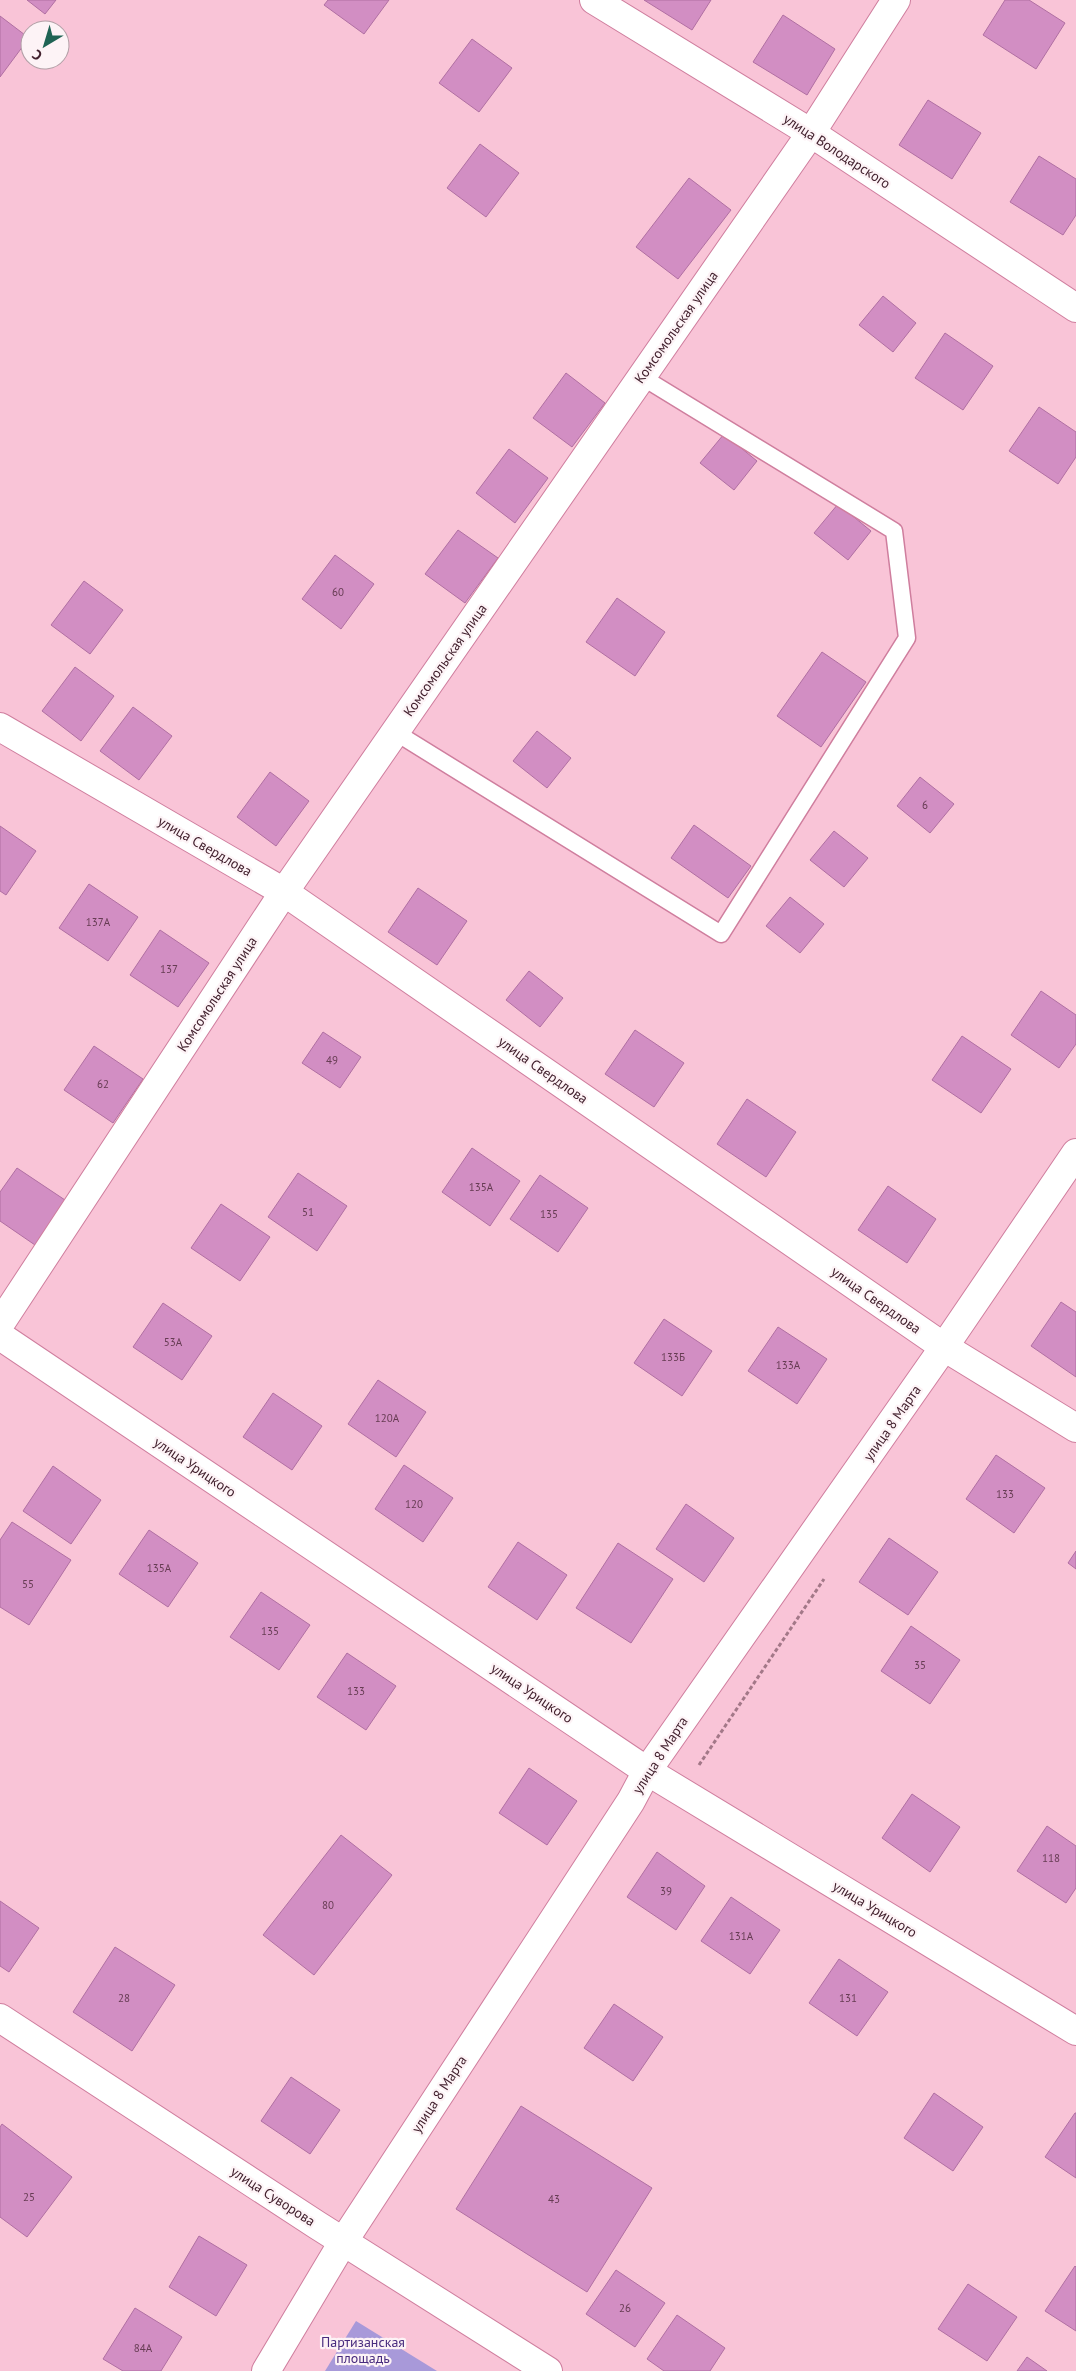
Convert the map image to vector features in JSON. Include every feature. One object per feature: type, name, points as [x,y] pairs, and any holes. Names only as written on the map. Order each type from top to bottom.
[{"type":"street","name":"улица Володарского","points":[[594,0],[811,133],[1076,308]]},
{"type":"street","name":"Комсомольская улица","points":[[0,1324],[284,892],[811,133],[896,0]]},
{"type":"street","name":"улица Свердлова","points":[[0,727],[284,892],[944,1348],[1076,1428]]},
{"type":"street","name":"улица 8 Марта","points":[[266,2371],[343,2242],[626,1809],[647,1771],[944,1348],[1076,1153]]},
{"type":"street","name":"улица Урицкого","points":[[0,1336],[647,1771],[1076,2031]]},
{"type":"street","name":"улица Суворова","points":[[0,2018],[343,2242],[548,2371]]},
{"type":"lane","points":[[395,732],[721,934],[907,638],[894,531],[642,376]]},
{"type":"green space","name":"Партизанская площадь","points":[[356,2321],[437,2371],[325,2371]]},
{"type":"building","points":[[27,0],[56,0],[45,14]]},
{"type":"building","points":[[328,0],[389,0],[364,34],[324,5]]},
{"type":"building","points":[[644,0],[711,0],[692,30]]},
{"type":"building","points":[[1005,0],[1029,0],[1065,23],[1036,69],[983,35]]},
{"type":"building","points":[[783,15],[835,49],[807,95],[753,62]]},
{"type":"building","points":[[0,16],[20,31],[20,50],[0,77]]},
{"type":"building","points":[[472,39],[512,68],[479,112],[439,83]]},
{"type":"building","points":[[928,100],[981,133],[952,179],[899,145]]},
{"type":"building","points":[[480,144],[519,173],[486,217],[447,188]]},
{"type":"building","points":[[1039,156],[1076,179],[1076,215],[1063,235],[1010,202]]},
{"type":"building","points":[[689,178],[731,210],[678,279],[636,247]]},
{"type":"building","points":[[883,296],[916,323],[893,352],[859,325]]},
{"type":"building","points":[[945,333],[993,366],[963,410],[915,378]]},
{"type":"building","points":[[566,373],[605,403],[572,447],[533,418]]},
{"type":"building","points":[[1039,407],[1076,432],[1076,457],[1058,484],[1009,451]]},
{"type":"building","points":[[724,434],[757,461],[734,490],[700,463]]},
{"type":"building","points":[[509,449],[548,478],[515,523],[476,493]]},
{"type":"building","points":[[838,504],[871,531],[848,560],[814,533]]},
{"type":"building","points":[[458,530],[498,558],[465,603],[425,574]]},
{"type":"building","points":[[335,555],[374,584],[341,629],[302,599]]},
{"type":"building","points":[[84,581],[123,610],[90,654],[51,625]]},
{"type":"building","points":[[617,598],[665,632],[635,676],[586,642]]},
{"type":"building","points":[[822,652],[866,682],[821,747],[777,716]]},
{"type":"building","points":[[75,667],[114,696],[81,741],[42,711]]},
{"type":"building","points":[[133,707],[172,736],[139,780],[100,751]]},
{"type":"building","points":[[537,731],[571,758],[547,788],[513,761]]},
{"type":"building","points":[[270,772],[309,801],[276,846],[237,817]]},
{"type":"building","points":[[920,777],[954,804],[930,833],[897,806]]},
{"type":"building","points":[[694,825],[751,866],[728,898],[671,858]]},
{"type":"building","points":[[0,826],[36,851],[6,895],[0,891]]},
{"type":"building","points":[[834,831],[868,858],[844,887],[810,860]]},
{"type":"building","points":[[89,884],[138,917],[108,961],[59,928]]},
{"type":"building","points":[[418,888],[467,921],[437,965],[388,932]]},
{"type":"building","points":[[790,897],[824,924],[800,953],[766,926]]},
{"type":"building","points":[[160,930],[209,963],[178,1007],[130,975]]},
{"type":"building","points":[[529,971],[563,998],[540,1027],[506,1000]]},
{"type":"building","points":[[1041,991],[1076,1015],[1076,1044],[1059,1068],[1011,1035]]},
{"type":"building","points":[[635,1030],[684,1063],[654,1107],[605,1074]]},
{"type":"building","points":[[323,1032],[361,1057],[340,1088],[302,1063]]},
{"type":"building","points":[[962,1036],[1011,1069],[981,1113],[932,1080]]},
{"type":"building","points":[[94,1046],[143,1079],[113,1123],[64,1090]]},
{"type":"building","points":[[747,1099],[796,1132],[766,1177],[717,1144]]},
{"type":"building","points":[[472,1148],[520,1181],[490,1226],[442,1192]]},
{"type":"building","points":[[17,1168],[65,1200],[35,1245],[0,1221],[0,1192]]},
{"type":"building","points":[[298,1173],[347,1206],[317,1251],[268,1217]]},
{"type":"building","points":[[540,1175],[588,1208],[558,1252],[510,1219]]},
{"type":"building","points":[[888,1186],[936,1219],[907,1263],[858,1230]]},
{"type":"building","points":[[221,1204],[270,1237],[240,1281],[191,1248]]},
{"type":"building","points":[[1061,1302],[1076,1312],[1076,1377],[1031,1346]]},
{"type":"building","points":[[163,1303],[212,1336],[182,1380],[133,1347]]},
{"type":"building","points":[[664,1319],[712,1351],[682,1396],[634,1363]]},
{"type":"building","points":[[778,1327],[827,1359],[797,1404],[748,1371]]},
{"type":"building","points":[[378,1380],[426,1412],[396,1457],[348,1424]]},
{"type":"building","points":[[273,1393],[322,1426],[292,1470],[243,1437]]},
{"type":"building","points":[[996,1455],[1045,1488],[1014,1533],[966,1499]]},
{"type":"building","points":[[404,1465],[453,1498],[423,1542],[375,1509]]},
{"type":"building","points":[[53,1466],[101,1500],[71,1544],[23,1511]]},
{"type":"building","points":[[686,1504],[734,1538],[704,1582],[656,1549]]},
{"type":"building","points":[[12,1522],[71,1560],[29,1625],[0,1607],[0,1540]]},
{"type":"building","points":[[149,1530],[198,1563],[168,1607],[119,1574]]},
{"type":"building","points":[[889,1538],[938,1572],[908,1615],[859,1582]]},
{"type":"building","points":[[518,1542],[567,1575],[537,1620],[488,1587]]},
{"type":"building","points":[[618,1543],[673,1579],[631,1643],[576,1608]]},
{"type":"building","points":[[1076,1551],[1076,1569],[1068,1563]]},
{"type":"building","points":[[261,1592],[310,1625],[279,1670],[230,1637]]},
{"type":"building","points":[[911,1626],[960,1660],[930,1704],[881,1671]]},
{"type":"building","points":[[347,1653],[396,1686],[366,1730],[317,1697]]},
{"type":"building","points":[[529,1768],[577,1801],[547,1845],[499,1813]]},
{"type":"building","points":[[912,1794],[960,1827],[930,1872],[882,1838]]},
{"type":"building","points":[[1047,1826],[1076,1846],[1076,1888],[1066,1903],[1017,1871]]},
{"type":"building","points":[[341,1835],[392,1875],[314,1975],[263,1935]]},
{"type":"building","points":[[657,1852],[705,1886],[676,1930],[627,1897]]},
{"type":"building","points":[[731,1897],[780,1930],[750,1974],[701,1941]]},
{"type":"building","points":[[0,1901],[39,1928],[9,1972],[0,1966]]},
{"type":"building","points":[[115,1947],[175,1985],[132,2051],[73,2012]]},
{"type":"building","points":[[839,1959],[888,1992],[857,2036],[809,2003]]},
{"type":"building","points":[[614,2004],[663,2037],[633,2081],[584,2048]]},
{"type":"building","points":[[291,2077],[340,2110],[310,2154],[261,2121]]},
{"type":"building","points":[[934,2093],[983,2127],[953,2171],[904,2138]]},
{"type":"building","points":[[521,2106],[652,2188],[587,2292],[456,2209]]},
{"type":"building","points":[[1076,2113],[1076,2178],[1045,2157]]},
{"type":"building","points":[[2,2124],[72,2177],[27,2237],[0,2217],[0,2127]]},
{"type":"building","points":[[199,2236],[247,2265],[216,2316],[169,2287]]},
{"type":"building","points":[[1076,2267],[1076,2331],[1045,2311]]},
{"type":"building","points":[[616,2270],[665,2303],[635,2347],[586,2314]]},
{"type":"building","points":[[968,2284],[1017,2317],[987,2361],[938,2329]]},
{"type":"building","points":[[135,2308],[182,2337],[161,2371],[123,2371],[103,2359]]},
{"type":"building","points":[[677,2315],[725,2348],[710,2371],[664,2371],[647,2359]]},
{"type":"building","points":[[1027,2357],[1047,2371],[1017,2371]]}]
